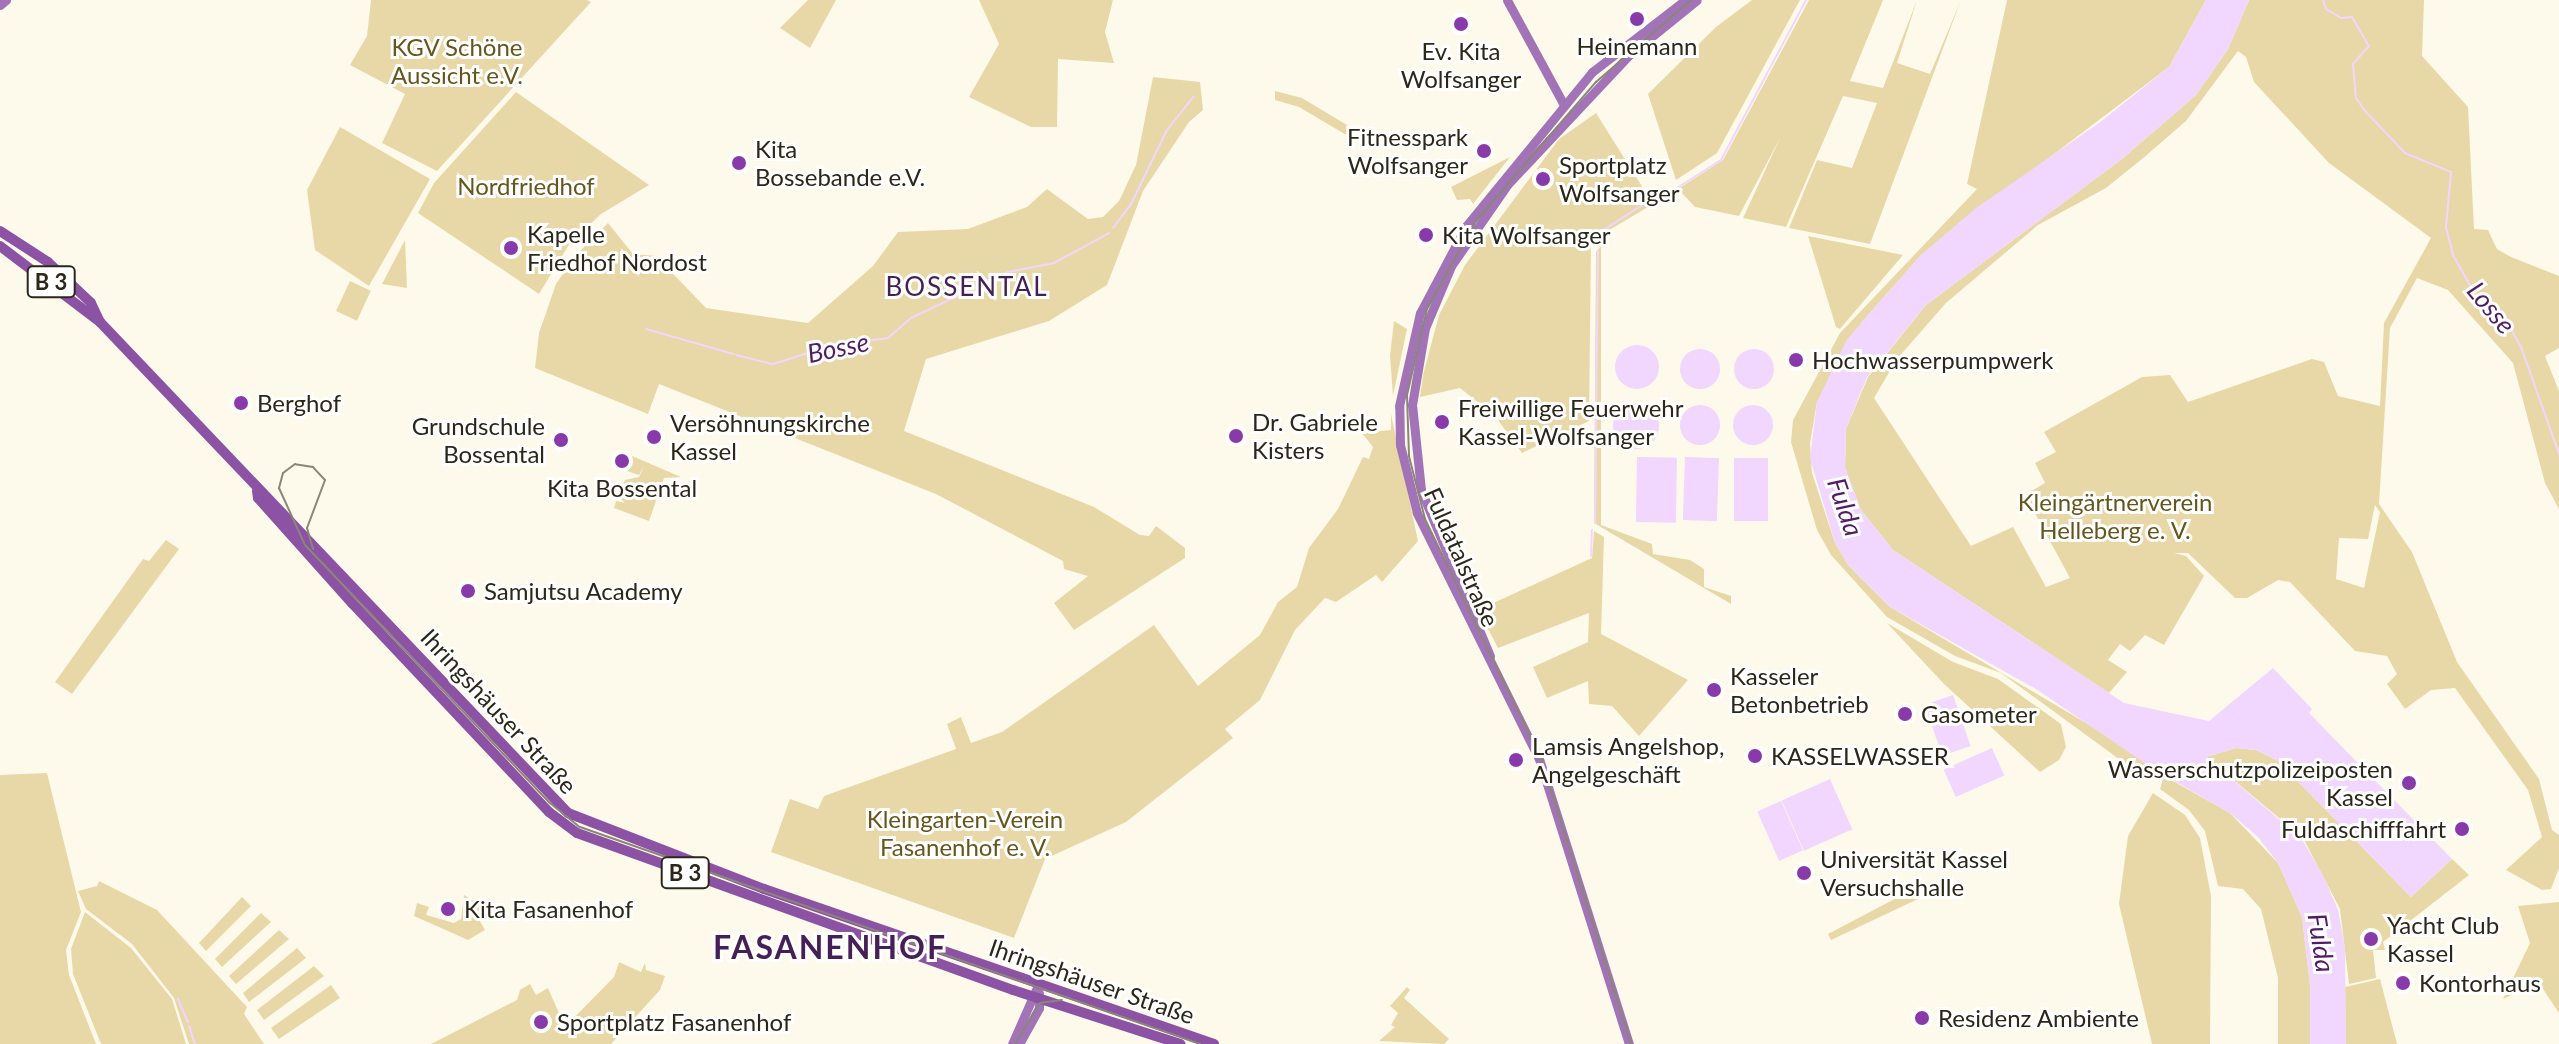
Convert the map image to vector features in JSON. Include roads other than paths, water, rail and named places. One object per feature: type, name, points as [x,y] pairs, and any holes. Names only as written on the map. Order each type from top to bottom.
[{"type":"main road","points":[[0,5],[6,0]]},
{"type":"main road","points":[[1507,0],[1570,115]]},
{"type":"main road","name":"Fuldatalstraße","points":[[1490,656],[1481,649],[1417,513],[1400,445],[1401,390],[1420,313],[1444,260],[1489,195],[1563,103],[1608,57],[1685,0]]},
{"type":"main road","name":"Fuldatalstraße","points":[[1629,1044],[1547,779],[1490,656],[1421,490],[1412,427],[1416,365],[1432,306],[1460,251],[1507,185],[1570,115],[1649,37],[1697,0]]},
{"type":"main road","name":"Ihringshäuser Straße","points":[[0,231],[56,269],[91,303],[100,322]]},
{"type":"main road","name":"Ihringshäuser Straße","points":[[0,246],[100,322],[257,491],[267,495],[568,813],[594,828],[1214,1044]]},
{"type":"main road","name":"Ihringshäuser Straße","points":[[257,491],[258,498],[309,556],[562,824],[640,857],[1041,1001],[1180,1044]]},
{"type":"main road","points":[[1019,1044],[1041,1001],[1038,985]]},
{"type":"main road","points":[[1012,1044],[1041,1001]]},
{"type":"water","name":"Fulda","points":[[2206,0],[2249,0],[2228,49],[2196,95],[2122,159],[1926,305],[1867,377],[1846,429],[1845,467],[1861,510],[1893,550],[2124,703],[2209,721],[2273,668],[2312,709],[2309,713],[2452,859],[2411,897],[2278,761],[2256,750],[2236,748],[2206,757],[2301,838],[2323,875],[2338,910],[2345,947],[2346,1044],[2310,1044],[2310,985],[2302,917],[2278,863],[2258,837],[2230,813],[2155,770],[2036,689],[1890,607],[1849,566],[1835,543],[1810,458],[1817,402],[1846,341],[1862,322],[1921,255],[1976,208],[2099,123],[2169,67]]},
{"type":"water","points":[[1637,345],[1653,351],[1659,367],[1653,383],[1637,389],[1621,383],[1615,367],[1621,351]]},
{"type":"water","points":[[1700,349],[1714,355],[1720,369],[1714,383],[1700,389],[1686,383],[1680,369],[1686,355]]},
{"type":"water","points":[[1754,349],[1768,355],[1774,369],[1768,383],[1754,389],[1740,383],[1734,369],[1740,355]]},
{"type":"water","points":[[1636,403],[1652,410],[1659,426],[1652,442],[1636,449],[1620,442],[1613,426],[1620,410]]},
{"type":"water","points":[[1700,405],[1714,411],[1720,425],[1714,439],[1700,445],[1686,439],[1680,425],[1686,411]]},
{"type":"water","points":[[1753,405],[1767,411],[1773,425],[1767,439],[1753,445],[1739,439],[1733,425],[1739,411]]},
{"type":"water","points":[[1637,457],[1677,458],[1676,523],[1636,522]]},
{"type":"water","points":[[1685,457],[1719,458],[1717,521],[1683,520]]},
{"type":"water","points":[[1734,458],[1768,458],[1768,521],[1734,521]]},
{"type":"water","points":[[1953,695],[1971,746],[1942,756],[1925,705]]},
{"type":"water","points":[[1992,748],[2004,775],[1956,797],[1944,770]]},
{"type":"water","points":[[1830,779],[1852,829],[1804,851],[1782,801]]},
{"type":"water","points":[[1781,801],[1803,850],[1779,861],[1757,812]]},
{"type":"waterway","points":[[1677,188],[1721,160],[1806,0]]},
{"type":"waterway","name":"Losse","points":[[2323,0],[2326,9],[2341,18],[2352,17],[2369,46],[2353,64],[2356,98],[2365,111],[2405,153],[2451,172],[2446,227],[2453,255],[2478,300],[2505,319],[2521,347],[2559,454]]},
{"type":"waterway","name":"Bosse","points":[[1113,228],[1131,204],[1167,130],[1194,96]]},
{"type":"waterway","points":[[1588,240],[1667,189]]},
{"type":"waterway","name":"Bosse","points":[[736,355],[773,364],[830,346],[888,338],[911,318],[1008,272],[1054,263],[1109,233]]},
{"type":"waterway","points":[[1595,523],[1598,251]]},
{"type":"waterway","name":"Bosse","points":[[646,329],[733,354]]},
{"type":"waterway","points":[[1591,556],[1592,530]]},
{"type":"waterway","points":[[178,999],[188,1022]]},
{"type":"waterway","points":[[189,1026],[195,1044]]},
{"type":"tram line","points":[[1631,1044],[1541,759],[1425,519],[1409,456],[1407,395],[1427,309],[1476,221],[1596,82],[1691,0]]},
{"type":"tram line","points":[[313,549],[307,528],[325,480],[313,467],[295,464],[283,473],[279,488],[305,545],[550,803],[580,827],[1200,1044]]},
{"type":"tram line","points":[[1015,1044],[1040,1003],[1062,1000]]},
{"type":"place","name":"Heinemann","points":[[1637,19]]},
{"type":"place","name":"Ev. Kita Wolfsanger","points":[[1461,24]]},
{"type":"place","name":"Fitnesspark Wolfsanger","points":[[1484,151]]},
{"type":"place","name":"Kita Bossebande e.V.","points":[[739,163]]},
{"type":"place","name":"Sportplatz Wolfsanger","points":[[1543,179]]},
{"type":"place","name":"Kita Wolfsanger","points":[[1426,235]]},
{"type":"place","name":"Kapelle Friedhof Nordost","points":[[511,248]]},
{"type":"place","name":"Hochwasserpumpwerk","points":[[1796,360]]},
{"type":"place","name":"Berghof","points":[[241,403]]},
{"type":"place","name":"Freiwillige Feuerwehr Kassel-Wolfsanger","points":[[1442,422]]},
{"type":"place","name":"Dr. Gabriele Kisters","points":[[1236,436]]},
{"type":"place","name":"Versöhnungskirche Kassel","points":[[654,437]]},
{"type":"place","name":"Grundschule Bossental","points":[[561,440]]},
{"type":"place","name":"Kita Bossental","points":[[622,461]]},
{"type":"place","name":"Samjutsu Academy","points":[[468,591]]},
{"type":"place","name":"Kasseler Betonbetrieb","points":[[1714,690]]},
{"type":"place","name":"Gasometer","points":[[1905,714]]},
{"type":"place","name":"KASSELWASSER","points":[[1755,756]]},
{"type":"place","name":"Lamsis Angelshop, Angelgeschäft","points":[[1516,760]]},
{"type":"place","name":"Wasserschutzpolizeiposten Kassel","points":[[2409,783]]},
{"type":"place","name":"Fuldaschifffahrt","points":[[2462,829]]},
{"type":"place","name":"Universität Kassel Versuchshalle","points":[[1804,873]]},
{"type":"place","name":"Kita Fasanenhof","points":[[448,909]]},
{"type":"place","name":"Yacht Club Kassel","points":[[2371,939]]},
{"type":"place","name":"Kontorhaus","points":[[2403,983]]},
{"type":"place","name":"Residenz Ambiente","points":[[1922,1018]]},
{"type":"place","name":"Sportplatz Fasanenhof","points":[[541,1022]]},
{"type":"district","name":"BOSSENTAL","points":[[967,287]]},
{"type":"district","name":"FASANENHOF","points":[[830,947]]},
{"type":"park label","name":"KGV Schöne Aussicht e.V.","points":[[457,61]]},
{"type":"park label","name":"Nordfriedhof","points":[[526,186]]},
{"type":"park label","name":"Kleingärtnerverein Helleberg e. V.","points":[[2115,516]]},
{"type":"park label","name":"Kleingarten-Verein Fasanenhof e. V.","points":[[965,833]]}]
